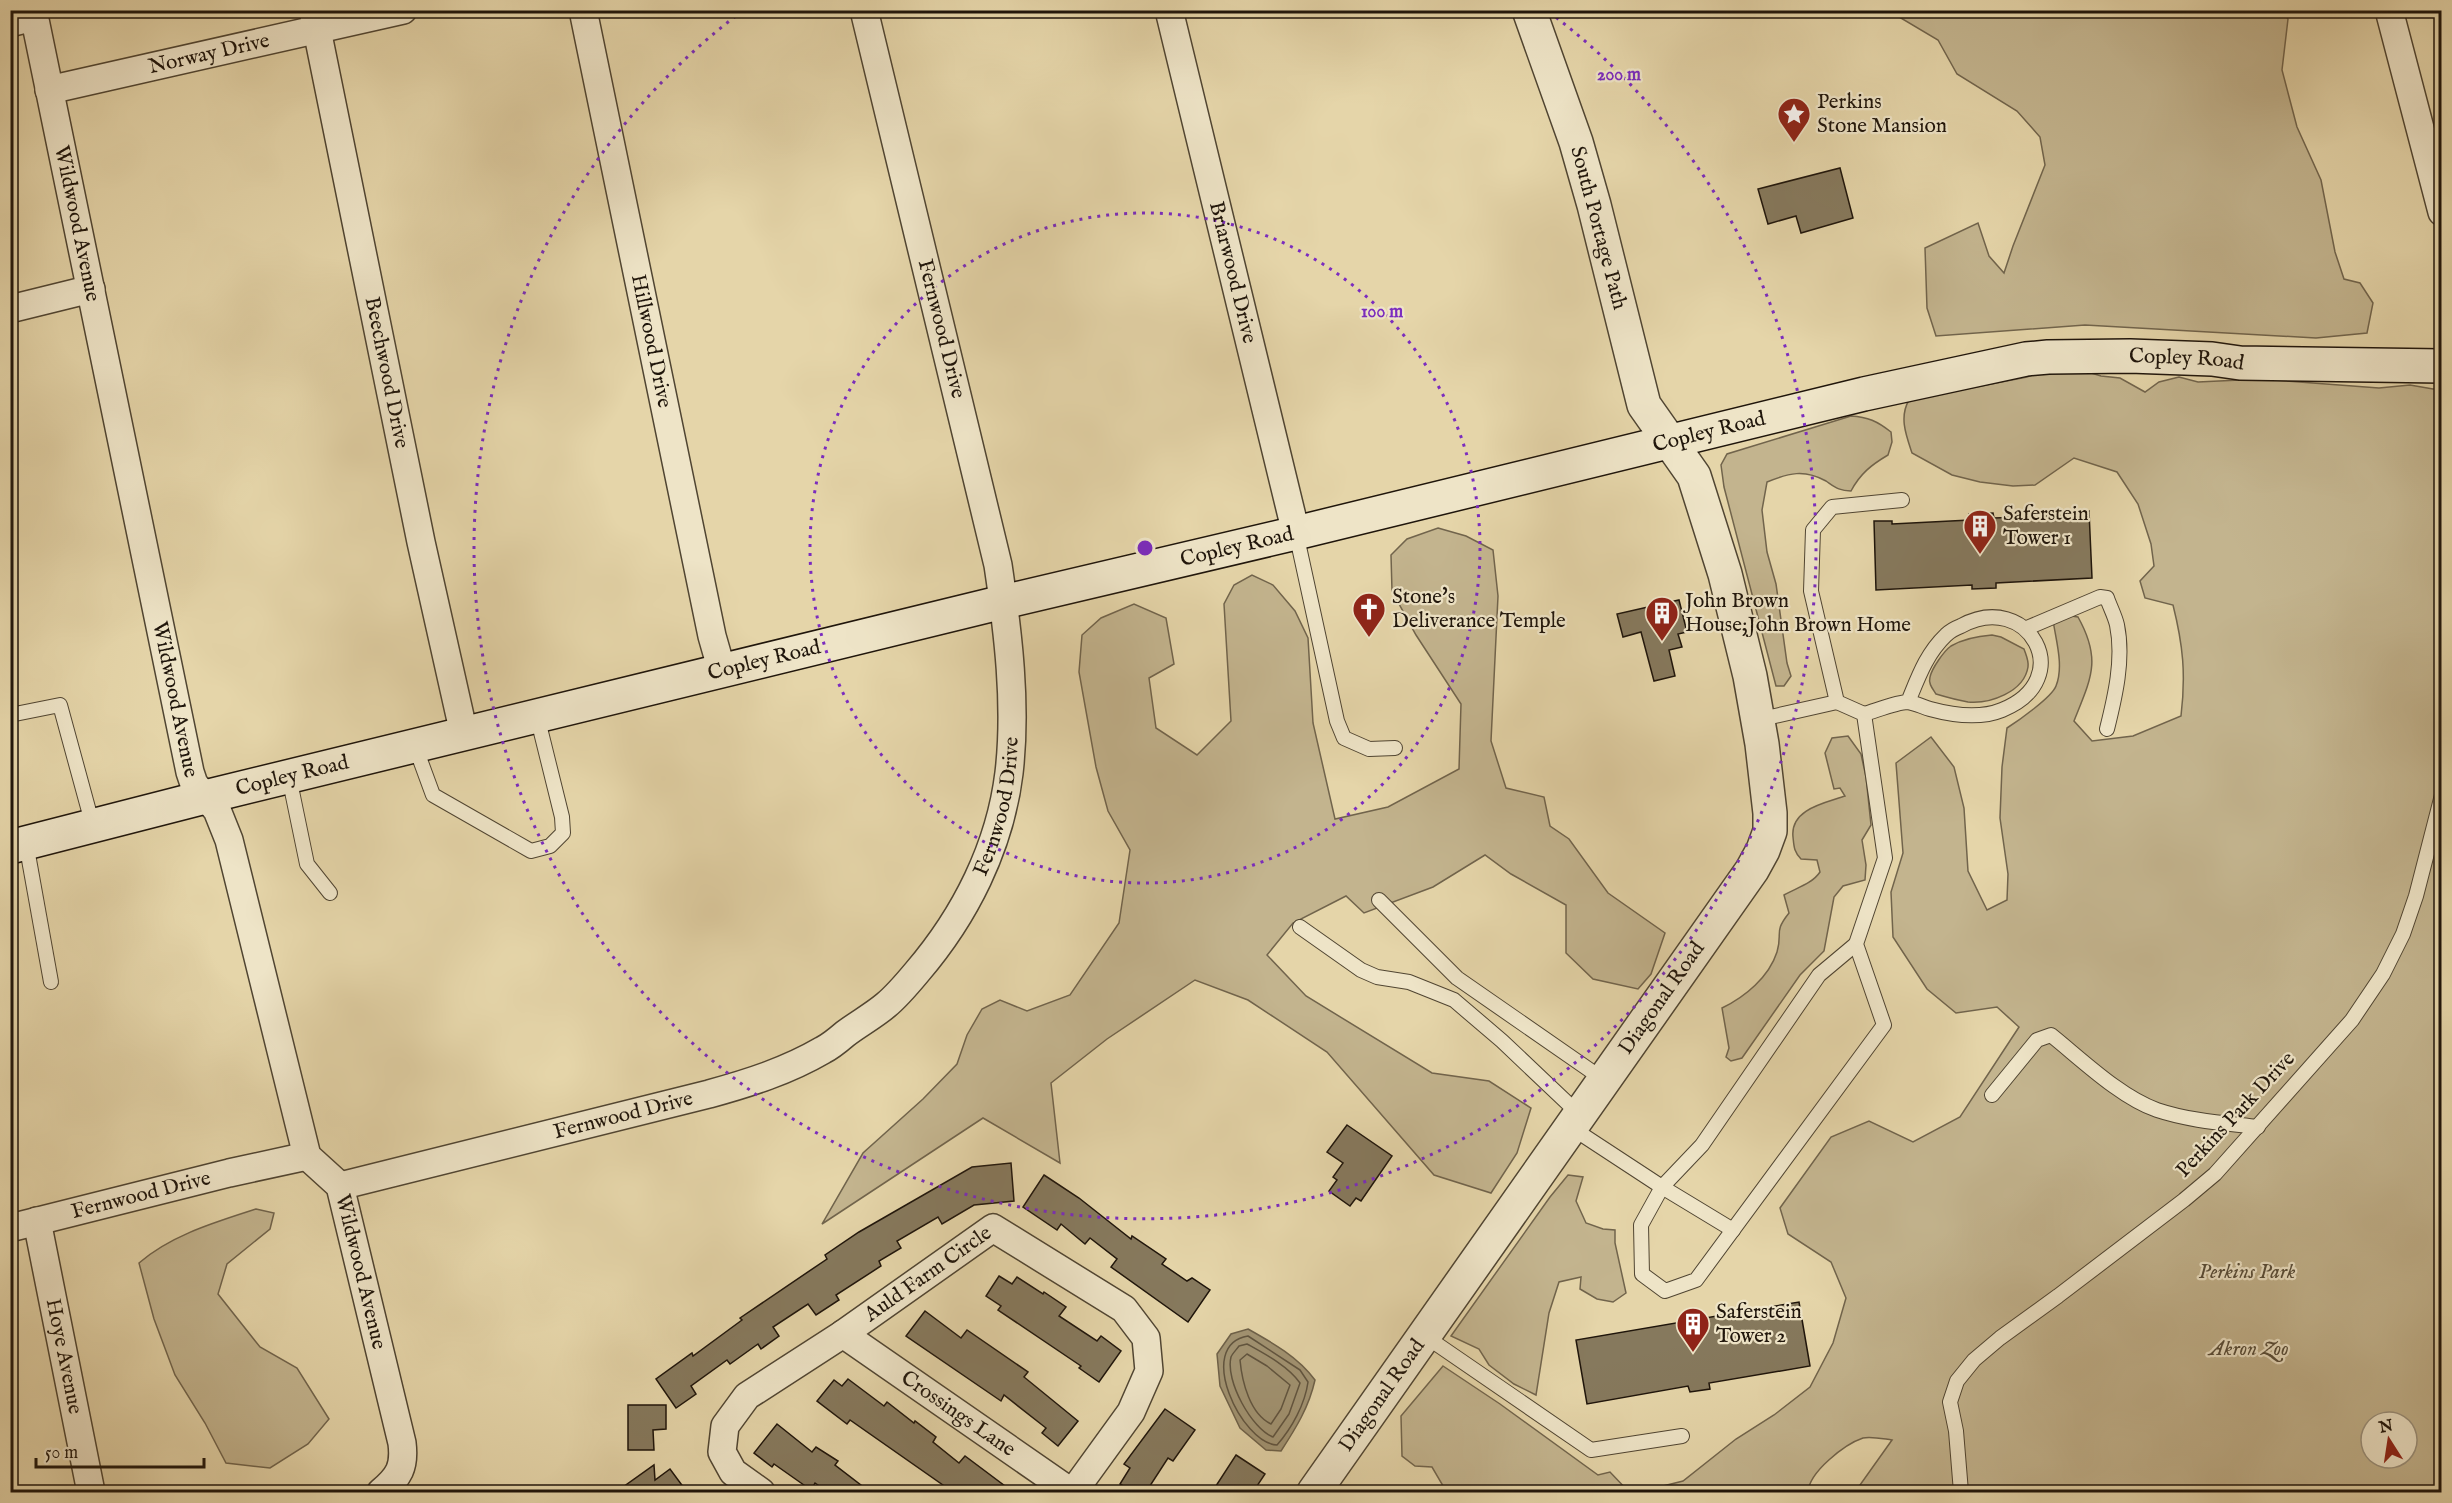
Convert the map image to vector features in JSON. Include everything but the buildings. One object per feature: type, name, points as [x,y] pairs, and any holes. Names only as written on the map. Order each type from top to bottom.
[{"type":"main road","name":"South Portage Path","points":[[1529,10],[1576,142],[1597,216],[1644,405],[1671,441]]},
{"type":"main road","name":"Copley Road","points":[[18,845],[722,670],[1864,394],[2026,359],[2111,355],[2212,358],[2240,363],[2442,366]]},
{"type":"main road","name":"Diagonal Road","points":[[1314,1492],[1752,870],[1770,831],[1770,813],[1750,676],[1725,574],[1694,476],[1671,441]]},
{"type":"street","name":"Norway Drive","points":[[49,90],[315,20],[403,10]]},
{"type":"street","name":"Hillwood Drive","points":[[583,10],[712,636],[722,670]]},
{"type":"street","name":"Fernwood Drive","points":[[340,1186],[759,1080],[825,1050],[886,1005],[940,945],[980,875],[997,827],[1008,781],[1011,700],[1003,602],[998,565],[864,10]]},
{"type":"street","name":"Briarwood Drive","points":[[1169,10],[1296,533]]},
{"type":"street","points":[[2389,10],[2442,212]]},
{"type":"street","name":"Wildwood Avenue","points":[[26,17],[49,90],[190,772],[194,784],[217,810],[229,840],[307,1156],[340,1186],[404,1461],[394,1480],[381,1492]]},
{"type":"street","name":"Beechwood Drive","points":[[315,20],[421,542],[457,711],[464,734]]},
{"type":"street","points":[[10,309],[91,290]]},
{"type":"street","name":"Fernwood Drive","points":[[10,1228],[229,1173],[307,1156]]},
{"type":"street","name":"Hoye Avenue","points":[[38,1221],[91,1492]]},
{"type":"street","name":"Auld Farm Circle","points":[[760,1492],[733,1472],[722,1452],[725,1426],[747,1396],[843,1334],[993,1228],[1124,1310],[1146,1338],[1149,1371],[1131,1412],[1072,1492]]},
{"type":"street","name":"Crossings Lane","points":[[843,1334],[1072,1492]]},
{"type":"lane","points":[[1837,702],[1811,591],[1813,530],[1832,507],[1902,500]]},
{"type":"lane","points":[[1296,533],[1337,721],[1344,738],[1369,749],[1395,748]]},
{"type":"lane","points":[[2027,628],[2100,597],[2107,598],[2117,624],[2120,648],[2113,703],[2106,729]]},
{"type":"lane","points":[[1757,720],[1837,702],[1864,714],[1908,702],[1966,715],[2001,711],[2027,696],[2038,679],[2042,659],[2037,640],[2027,628],[2008,619],[1990,617],[1973,619],[1947,633],[1925,661],[1908,702]]},
{"type":"lane","points":[[10,716],[60,705],[93,826]]},
{"type":"lane","points":[[1856,944],[1884,1025],[1696,1280],[1665,1291],[1642,1275],[1641,1226],[1662,1187],[1702,1145],[1819,975],[1856,944],[1885,858],[1864,714]]},
{"type":"lane","points":[[415,746],[433,795],[531,852],[550,846],[563,833],[562,817],[537,716]]},
{"type":"lane","points":[[289,777],[307,864],[330,893]]},
{"type":"lane","name":"Perkins Park Drive","points":[[1961,1492],[1956,1431],[1950,1402],[1957,1381],[1974,1360],[2000,1338],[2192,1194],[2215,1174],[2352,1020],[2395,954],[2416,896],[2442,795]]},
{"type":"lane","points":[[18,845],[51,982]]},
{"type":"lane","points":[[1379,900],[1457,978],[1605,1081]]},
{"type":"lane","points":[[1300,927],[1361,970],[1377,977],[1409,982],[1454,1000],[1502,1041],[1576,1122],[1662,1187],[1732,1230]]},
{"type":"lane","points":[[1992,1095],[2037,1040],[2051,1035],[2113,1085],[2155,1109],[2197,1120],[2258,1127]]},
{"type":"lane","points":[[1425,1336],[1591,1450],[1682,1436]]},
{"type":"green space","points":[[1889,11],[2282,11],[2288,19],[2282,70],[2297,127],[2321,180],[2335,252],[2344,279],[2360,283],[2373,303],[2367,333],[2316,338],[2085,325],[1936,336],[1927,308],[1925,248],[1978,223],[1989,256],[2004,273],[2045,165],[2040,137],[2017,111],[1957,74],[1938,40]]},
{"type":"green space","points":[[2075,368],[2101,376],[2120,378],[2145,392],[2159,382],[2179,377],[2198,382],[2261,379],[2379,388],[2410,385],[2441,388],[2441,1492],[1855,1492],[1892,1440],[1870,1437],[1856,1441],[1838,1452],[1814,1476],[1808,1492],[1639,1492],[1683,1481],[1736,1439],[1774,1415],[1810,1387],[1833,1343],[1846,1298],[1831,1262],[1788,1234],[1780,1208],[1831,1137],[1869,1121],[1913,1142],[1960,1117],[2019,1027],[1997,1007],[1956,1013],[1927,989],[1893,937],[1891,892],[1903,853],[1896,763],[1931,737],[1954,767],[1964,808],[1968,871],[1987,910],[2007,900],[2008,874],[2000,818],[2002,767],[2007,728],[2042,702],[2056,686],[2059,662],[2053,620],[2065,615],[2078,617],[2090,645],[2092,657],[2089,681],[2074,721],[2092,741],[2133,736],[2181,716],[2183,660],[2173,605],[2145,598],[2140,581],[2154,566],[2151,544],[2138,504],[2117,472],[2074,458],[2035,485],[2013,486],[1980,482],[1952,475],[1912,453],[1904,419],[1909,400],[2027,377],[2050,369]]},
{"type":"green space","points":[[1851,416],[1872,420],[1881,425],[1891,432],[1892,442],[1888,455],[1867,470],[1851,491],[1835,487],[1818,477],[1803,474],[1782,476],[1767,482],[1762,510],[1767,552],[1776,584],[1787,663],[1791,676],[1784,686],[1776,686],[1724,487],[1721,465],[1727,454]]},
{"type":"green space","points":[[1438,528],[1466,536],[1493,550],[1498,596],[1491,741],[1506,788],[1544,797],[1550,826],[1569,839],[1608,893],[1665,933],[1651,974],[1638,989],[1593,979],[1566,953],[1566,905],[1511,874],[1485,855],[1433,887],[1364,913],[1346,896],[1293,923],[1267,955],[1306,996],[1432,1073],[1489,1081],[1531,1108],[1517,1153],[1491,1193],[1434,1175],[1327,1052],[1248,1000],[1195,980],[1107,1039],[1051,1083],[1060,1163],[983,1118],[822,1224],[863,1153],[923,1099],[957,1064],[967,1035],[982,1009],[1000,1000],[1027,1011],[1070,995],[1119,923],[1130,850],[1108,811],[1096,767],[1079,672],[1082,635],[1101,618],[1134,604],[1166,618],[1174,664],[1149,678],[1156,728],[1197,755],[1231,721],[1224,604],[1234,585],[1252,575],[1273,585],[1295,611],[1308,638],[1313,723],[1335,819],[1388,807],[1459,769],[1461,704],[1416,635],[1392,591],[1391,555],[1407,539]]},
{"type":"green space","points":[[1992,635],[2024,649],[2028,667],[2020,683],[2005,695],[1986,701],[1968,702],[1936,694],[1930,684],[1930,677],[1945,652],[1961,641]]},
{"type":"green space","points":[[1848,736],[1861,754],[1866,777],[1871,825],[1862,840],[1866,865],[1865,880],[1843,886],[1834,897],[1824,951],[1800,975],[1742,1058],[1731,1061],[1726,1057],[1729,1048],[1722,1008],[1755,985],[1773,961],[1779,945],[1780,929],[1789,913],[1784,895],[1808,883],[1820,872],[1817,860],[1801,859],[1797,854],[1793,837],[1794,827],[1797,820],[1810,809],[1845,796],[1840,788],[1834,789],[1825,753],[1832,738]]},
{"type":"green space","points":[[1568,1175],[1583,1177],[1576,1201],[1586,1223],[1603,1229],[1615,1230],[1615,1243],[1626,1293],[1613,1302],[1597,1299],[1580,1289],[1581,1277],[1559,1282],[1549,1313],[1536,1395],[1514,1384],[1489,1365],[1479,1349],[1451,1336]]},
{"type":"green space","points":[[256,1209],[274,1213],[270,1229],[227,1264],[218,1294],[260,1347],[297,1368],[329,1419],[308,1444],[270,1468],[226,1463],[205,1423],[175,1375],[154,1319],[139,1263],[180,1237],[210,1224]]},
{"type":"green space","points":[[1443,1366],[1598,1475],[1610,1472],[1629,1492],[1446,1491],[1432,1467],[1415,1466],[1402,1456],[1401,1416]]},
{"type":"water","points":[[1248,1329],[1293,1357],[1315,1380],[1306,1408],[1281,1451],[1266,1450],[1240,1428],[1220,1386],[1217,1354],[1231,1334]]},
{"type":"place","name":"Perkins Stone Mansion","points":[[1794,143]]},
{"type":"place","name":"Saferstein Tower 1","points":[[1980,555]]},
{"type":"place","name":"Stone's Deliverance Temple","points":[[1369,638]]},
{"type":"place","name":"John Brown House;John Brown Home","points":[[1662,642]]},
{"type":"place","name":"Saferstein Tower 2","points":[[1693,1353]]},
{"type":"park label","name":"Perkins Park","points":[[2247,1272]]},
{"type":"park label","name":"Akron Zoo","points":[[2249,1349]]}]
